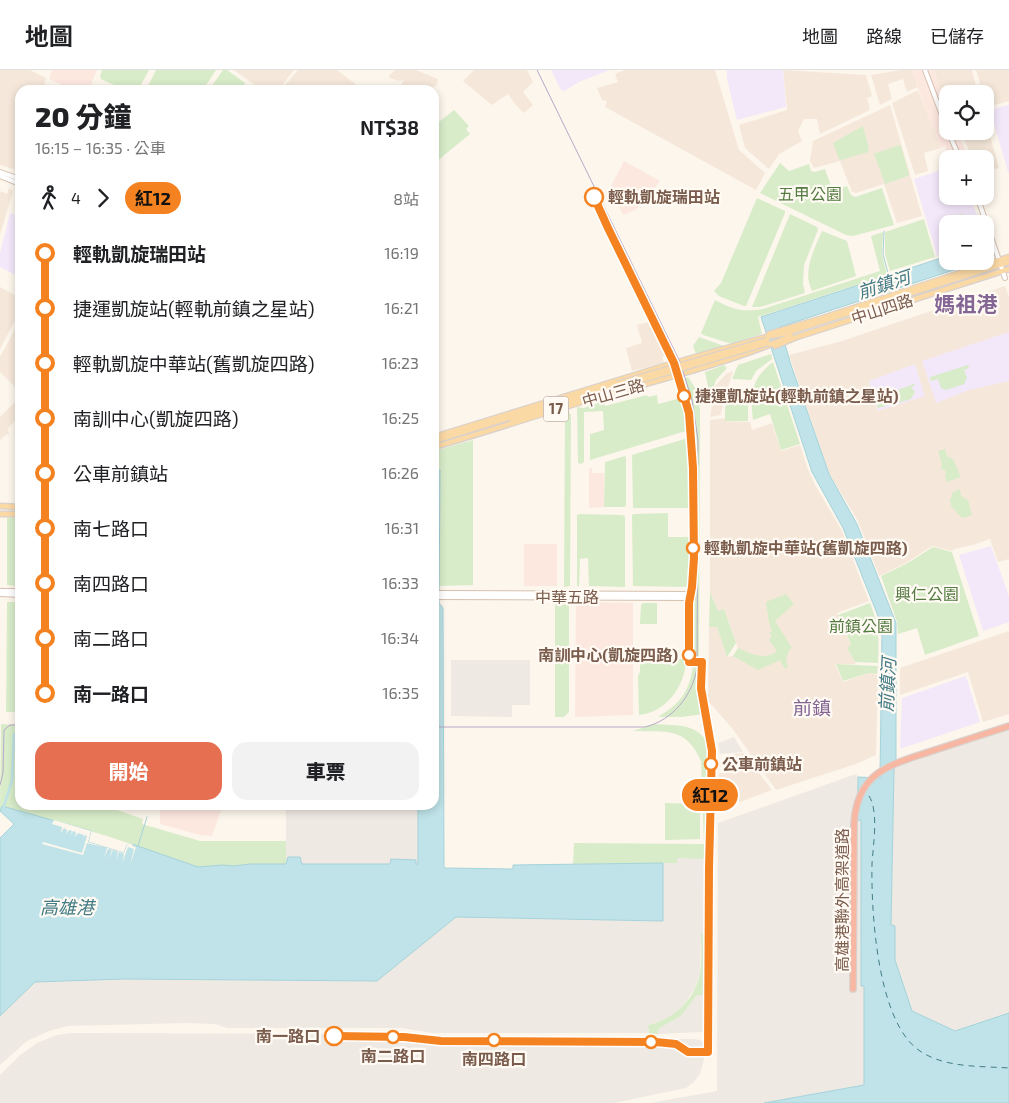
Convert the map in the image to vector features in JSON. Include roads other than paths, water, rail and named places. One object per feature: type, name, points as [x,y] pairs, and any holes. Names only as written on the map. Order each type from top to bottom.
[{"type":"highway","name":"高雄港聯外高架道路","points":[[854,976],[855,828],[858,807],[864,791],[881,772],[898,763],[1009,727]]},
{"type":"main road","points":[[925,70],[939,107]]},
{"type":"main road","points":[[0,172],[15,177]]},
{"type":"main road","points":[[0,176],[15,182]]},
{"type":"main road","points":[[980,205],[1005,278]]},
{"type":"main road","name":"中山四路","points":[[783,336],[797,337],[1001,264],[1009,257]]},
{"type":"main road","name":"中山四路","points":[[783,336],[818,319],[1009,262]]},
{"type":"main road","name":"中山四路","points":[[783,336],[1001,264],[1009,267]]},
{"type":"main road","name":"17","points":[[768,341],[783,336]]},
{"type":"main road","name":"17","points":[[768,341],[783,336]]},
{"type":"main road","name":"中山三路","points":[[439,435],[695,358],[696,356],[768,341]]},
{"type":"main road","name":"中山三路","points":[[439,443],[677,374],[697,369],[701,370],[768,341]]},
{"type":"main road","name":"中山三路","points":[[439,442],[768,341]]},
{"type":"main road","points":[[2,506],[15,509]]},
{"type":"main road","points":[[2,514],[15,511]]},
{"type":"main road","points":[[2,592],[15,591]]},
{"type":"main road","points":[[2,592],[15,594]]},
{"type":"main road","name":"中華五路","points":[[439,595],[693,596]]},
{"type":"water","name":"前鎮河","points":[[939,259],[939,270],[954,270],[780,327],[791,365],[829,474],[857,524],[896,623],[896,765],[894,769],[891,925],[895,926],[895,960],[912,1011],[955,1031],[1009,1013],[1009,1103],[764,1103],[864,1085],[864,986],[861,986],[861,820],[857,820],[858,777],[880,778],[882,633],[880,621],[843,528],[812,472],[761,317]]},
{"type":"water","name":"高雄港","points":[[439,470],[440,470],[439,603]]},
{"type":"water","name":"高雄港","points":[[439,603],[443,608],[444,868],[513,869],[513,865],[663,863],[663,921],[456,917],[377,981],[123,979],[35,982],[0,1016],[0,838],[14,824],[0,811],[2,806],[91,831],[88,842],[124,853],[127,845],[131,846],[132,844],[198,867],[286,864],[288,857],[300,857],[302,864],[390,864],[391,859],[416,860],[416,864],[418,864],[418,810],[439,810]]},
{"type":"waterway","name":"前鎮河","points":[[884,231],[883,254],[888,273]]},
{"type":"waterway","points":[[4,806],[12,780],[14,734]]},
{"type":"waterway","points":[[138,846],[147,817]]},
{"type":"tram line","points":[[439,727],[645,727],[664,719],[680,705],[691,688],[697,668],[698,440],[692,400],[680,362],[537,70]]},
{"type":"tram line","points":[[0,785],[3,773],[4,730],[10,725],[15,725]]},
{"type":"place","name":"輕軌凱旋瑞田站","points":[[594,197]]},
{"type":"place","name":"捷運凱旋站(輕軌前鎮之星站)","points":[[684,396]]},
{"type":"place","name":"輕軌凱旋中華站(舊凱旋四路)","points":[[693,548]]},
{"type":"place","name":"南訓中心(凱旋四路)","points":[[689,655]]},
{"type":"place","name":"公車前鎮站","points":[[711,764]]},
{"type":"place","name":"南一路口","points":[[334,1036]]},
{"type":"place","name":"南二路口","points":[[393,1037]]},
{"type":"place","name":"南四路口","points":[[494,1040]]},
{"type":"district","name":"媽祖港","points":[[966,305]]},
{"type":"district","name":"前鎮","points":[[812,708]]},
{"type":"park label","name":"五甲公園","points":[[810,194]]},
{"type":"park label","name":"興仁公園","points":[[927,594]]},
{"type":"park label","name":"前鎮公園","points":[[861,626]]}]
